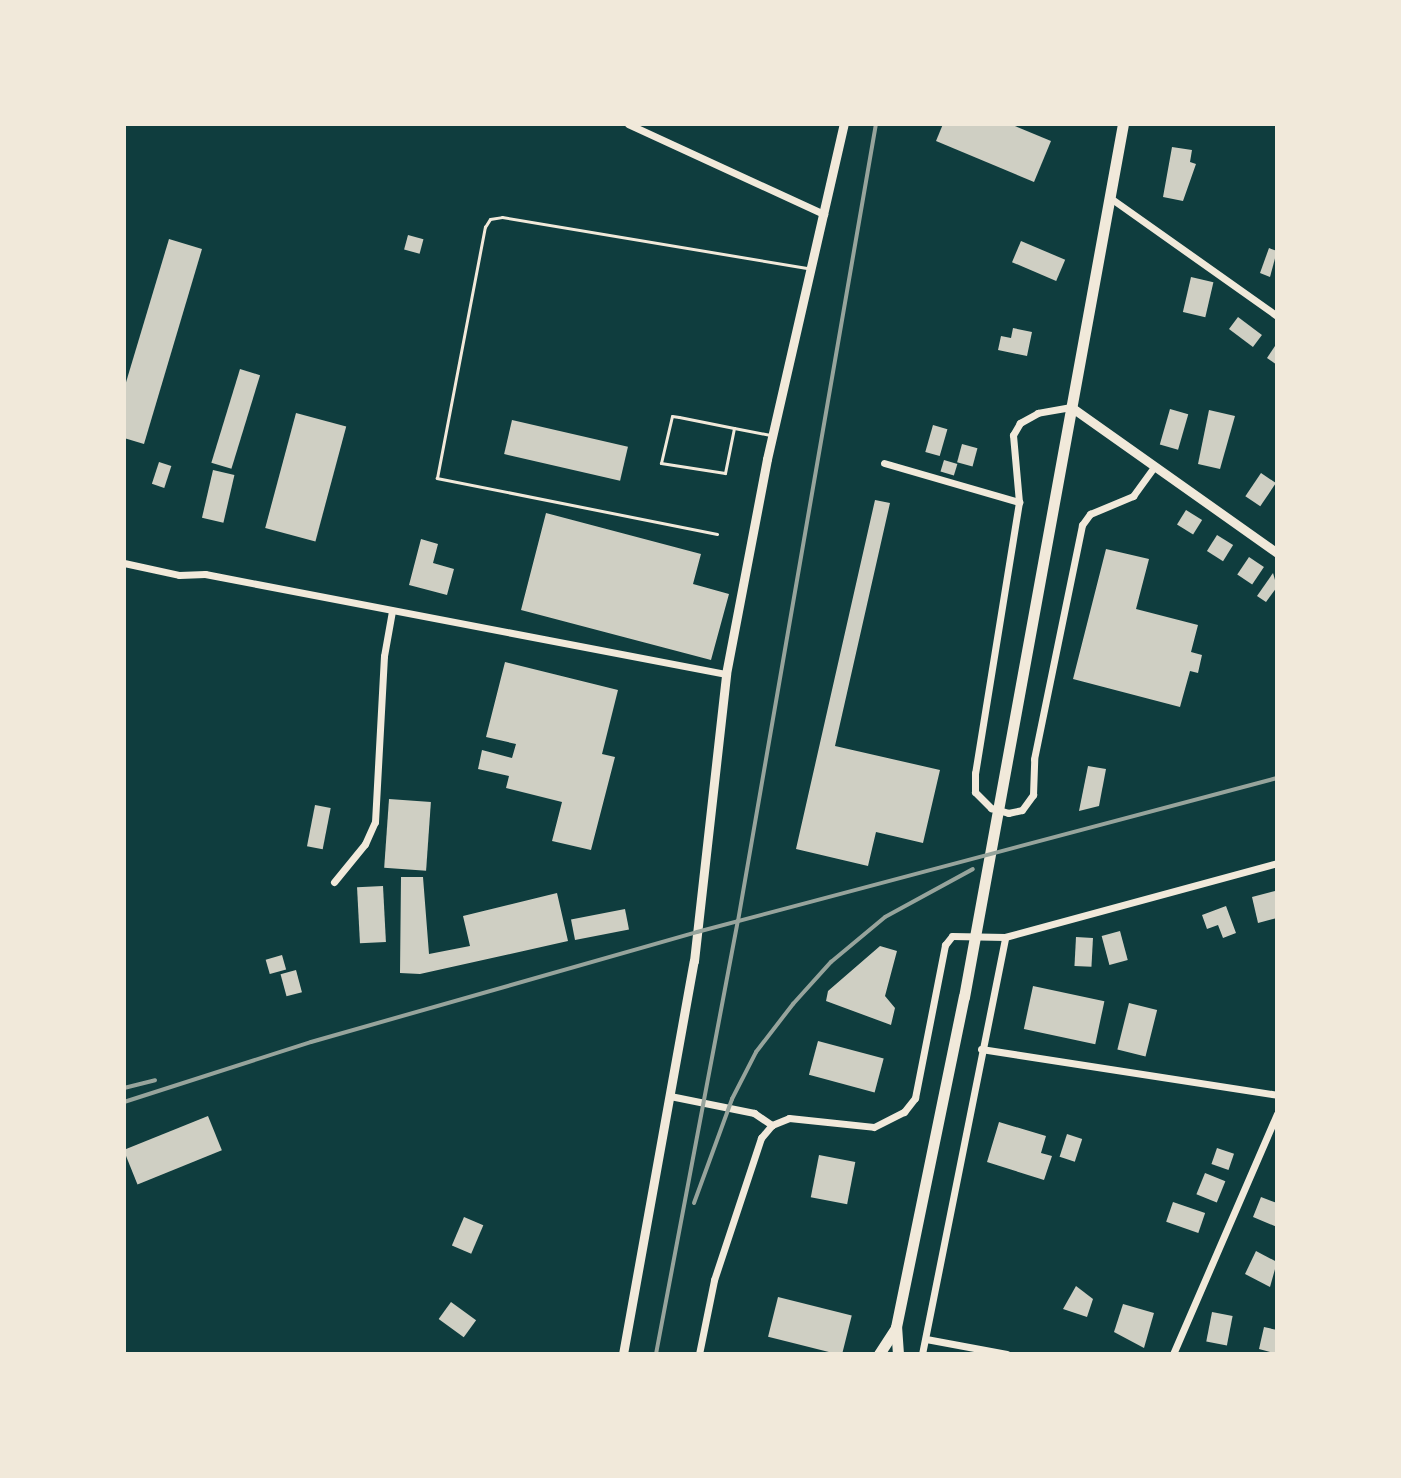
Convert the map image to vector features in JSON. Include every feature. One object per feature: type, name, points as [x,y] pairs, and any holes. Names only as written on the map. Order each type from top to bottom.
[{"type":"highway","points":[[898,1354],[896,1327],[964,997],[1123,124]]},
{"type":"highway","points":[[879,1354],[896,1327]]},
{"type":"street","points":[[628,124],[824,214]]},
{"type":"street","points":[[623,1354],[694,961],[726,674],[772,436],[844,124]]},
{"type":"street","points":[[1109,197],[1277,316]]},
{"type":"street","points":[[1155,466],[1133,496],[1090,514],[1082,525],[1034,759],[1033,795],[1022,810],[1008,813],[982,802],[975,792],[975,773],[1019,502],[1013,435],[1020,423],[1038,413],[1071,407],[1155,466],[1277,553]]},
{"type":"street","points":[[884,463],[1019,502]]},
{"type":"street","points":[[124,563],[726,674]]},
{"type":"street","points":[[334,882],[365,844],[375,822],[384,656],[392,611]]},
{"type":"street","points":[[699,1354],[731,1224],[752,1158],[772,1125],[789,1118],[874,1127],[904,1112],[915,1098],[945,945],[964,934],[1005,937],[1277,863]]},
{"type":"street","points":[[922,1354],[1005,937]]},
{"type":"street","points":[[981,1049],[1277,1095]]},
{"type":"street","points":[[670,1096],[754,1113],[772,1125]]},
{"type":"street","points":[[1173,1354],[1277,1114]]},
{"type":"street","points":[[926,1339],[1007,1354]]},
{"type":"lane","points":[[717,534],[437,478],[485,227],[490,219],[502,217],[811,269]]},
{"type":"lane","points":[[734,428],[725,473],[661,463],[672,416],[734,428],[772,436]]},
{"type":"building","points":[[943,124],[1010,124],[1051,141],[1034,182],[936,141]]},
{"type":"building","points":[[1172,147],[1192,150],[1190,162],[1196,164],[1183,201],[1163,197]]},
{"type":"building","points":[[408,235],[423,239],[420,254],[404,249]]},
{"type":"building","points":[[169,239],[202,249],[144,444],[124,438],[124,389]]},
{"type":"building","points":[[1021,241],[1065,260],[1056,281],[1012,262]]},
{"type":"building","points":[[1269,248],[1277,251],[1270,277],[1260,273]]},
{"type":"building","points":[[1191,277],[1213,282],[1205,317],[1183,312]]},
{"type":"building","points":[[1238,317],[1262,335],[1253,347],[1229,329]]},
{"type":"building","points":[[1013,328],[1032,332],[1027,356],[998,350],[1001,336],[1011,338]]},
{"type":"building","points":[[1277,343],[1277,365],[1267,358]]},
{"type":"building","points":[[240,369],[260,375],[231,469],[211,463]]},
{"type":"building","points":[[1170,409],[1188,414],[1178,450],[1160,445]]},
{"type":"building","points":[[1209,410],[1235,416],[1220,469],[1198,464]]},
{"type":"building","points":[[296,413],[346,426],[315,541],[265,528]]},
{"type":"building","points":[[512,420],[628,447],[620,481],[504,454]]},
{"type":"building","points":[[933,425],[947,429],[940,456],[925,452]]},
{"type":"building","points":[[962,444],[977,448],[973,466],[957,462]]},
{"type":"building","points":[[944,460],[957,464],[954,476],[940,471]]},
{"type":"building","points":[[159,462],[171,466],[164,488],[152,484]]},
{"type":"building","points":[[213,470],[234,475],[223,523],[202,518]]},
{"type":"building","points":[[1261,473],[1276,483],[1260,506],[1245,496]]},
{"type":"building","points":[[875,500],[890,503],[835,746],[940,770],[923,843],[876,832],[868,866],[796,849]]},
{"type":"building","points":[[1186,510],[1202,520],[1193,534],[1177,524]]},
{"type":"building","points":[[546,513],[701,554],[693,584],[729,594],[711,660],[521,610]]},
{"type":"building","points":[[1217,535],[1233,545],[1223,561],[1207,551]]},
{"type":"building","points":[[421,539],[438,544],[433,563],[454,569],[447,595],[409,585]]},
{"type":"building","points":[[1106,549],[1149,559],[1136,609],[1198,625],[1191,652],[1202,655],[1198,673],[1190,671],[1180,707],[1073,679]]},
{"type":"building","points":[[1249,557],[1264,567],[1252,584],[1237,574]]},
{"type":"building","points":[[1273,573],[1277,587],[1266,602],[1257,596]]},
{"type":"building","points":[[505,662],[618,690],[602,754],[615,757],[591,850],[552,841],[562,802],[506,788],[509,776],[478,769],[482,750],[512,758],[516,744],[486,737]]},
{"type":"building","points":[[1088,766],[1106,769],[1099,806],[1079,811]]},
{"type":"building","points":[[389,799],[431,802],[426,871],[384,868]]},
{"type":"building","points":[[315,805],[331,808],[323,849],[307,846]]},
{"type":"building","points":[[401,877],[423,877],[429,954],[470,946],[463,916],[557,893],[568,941],[420,974],[400,973]]},
{"type":"building","points":[[383,886],[386,942],[360,943],[357,887]]},
{"type":"building","points":[[1275,891],[1277,918],[1258,923],[1252,897]]},
{"type":"building","points":[[1226,906],[1236,933],[1223,938],[1218,925],[1207,929],[1202,915]]},
{"type":"building","points":[[625,909],[629,930],[575,940],[571,919]]},
{"type":"building","points":[[1120,931],[1128,960],[1109,965],[1102,936]]},
{"type":"building","points":[[1076,937],[1093,938],[1091,967],[1074,966]]},
{"type":"building","points":[[880,946],[897,951],[885,996],[895,1008],[891,1025],[826,1001],[828,991]]},
{"type":"building","points":[[282,955],[286,969],[270,974],[266,960]]},
{"type":"building","points":[[296,970],[302,992],[286,996],[281,974]]},
{"type":"building","points":[[1033,986],[1104,1001],[1095,1044],[1024,1029]]},
{"type":"building","points":[[1129,1003],[1157,1010],[1146,1057],[1117,1050]]},
{"type":"building","points":[[818,1041],[884,1059],[875,1092],[809,1075]]},
{"type":"building","points":[[208,1116],[222,1150],[137,1184],[124,1150]]},
{"type":"building","points":[[999,1122],[1046,1136],[1041,1153],[1052,1156],[1044,1180],[987,1162]]},
{"type":"building","points":[[1067,1134],[1082,1139],[1075,1162],[1060,1157]]},
{"type":"building","points":[[1217,1148],[1234,1154],[1228,1170],[1211,1164]]},
{"type":"building","points":[[819,1155],[855,1162],[847,1204],[811,1197]]},
{"type":"building","points":[[1205,1173],[1225,1181],[1217,1203],[1196,1194]]},
{"type":"building","points":[[1261,1197],[1277,1203],[1277,1227],[1253,1217]]},
{"type":"building","points":[[1173,1202],[1205,1213],[1198,1233],[1166,1222]]},
{"type":"building","points":[[464,1217],[483,1225],[471,1254],[452,1246]]},
{"type":"building","points":[[1256,1251],[1277,1262],[1270,1287],[1245,1274]]},
{"type":"building","points":[[1076,1286],[1093,1299],[1087,1317],[1063,1309]]},
{"type":"building","points":[[778,1297],[852,1315],[842,1354],[768,1337]]},
{"type":"building","points":[[451,1302],[476,1320],[464,1337],[439,1319]]},
{"type":"building","points":[[1123,1304],[1154,1313],[1144,1348],[1114,1332]]},
{"type":"building","points":[[1212,1312],[1233,1316],[1227,1345],[1206,1341]]},
{"type":"building","points":[[1264,1327],[1277,1330],[1277,1354],[1259,1349]]},
{"type":"railway","points":[[656,1354],[738,921],[876,124]]},
{"type":"railway","points":[[124,1102],[311,1042],[697,932],[1277,778]]},
{"type":"railway","points":[[694,1203],[732,1099],[756,1052],[793,1004],[831,962],[885,917],[973,869]]},
{"type":"railway","points":[[124,1088],[155,1080]]}]
